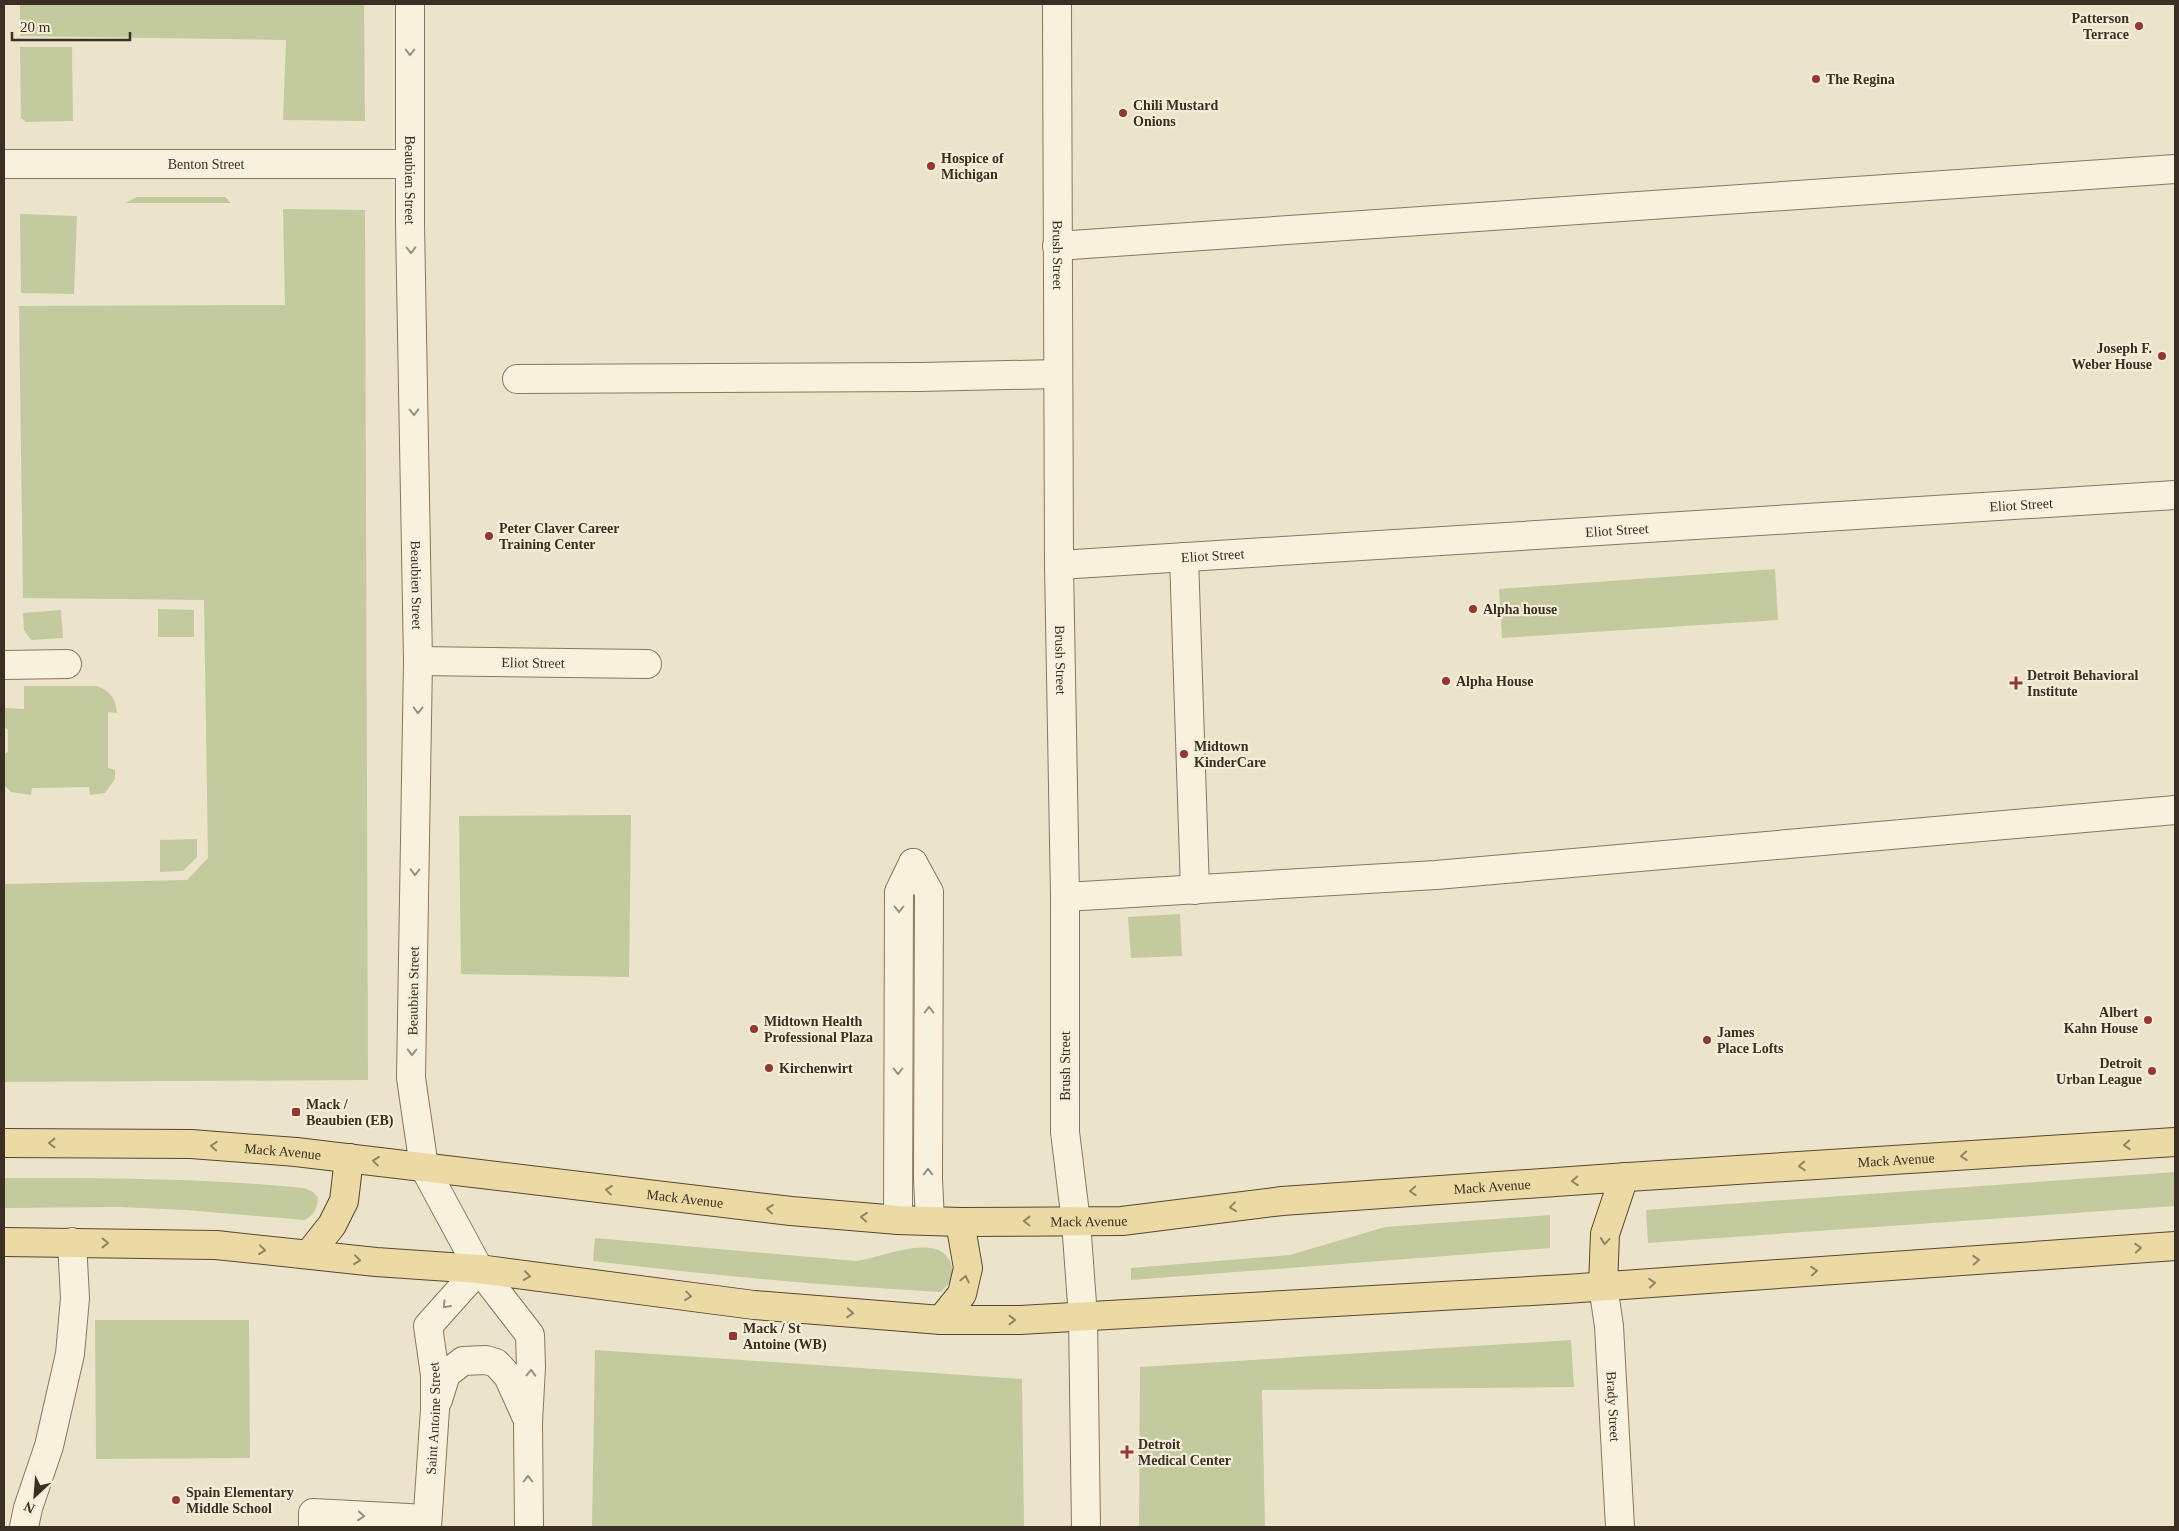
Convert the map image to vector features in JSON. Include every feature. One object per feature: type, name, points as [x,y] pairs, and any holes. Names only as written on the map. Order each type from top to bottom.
[{"type":"main road","name":"Mack Avenue","points":[[4,1143],[191,1144],[349,1158],[781,1210],[898,1220],[1076,1222],[1122,1221],[1282,1201],[2175,1142]]},
{"type":"main road","points":[[309,1254],[332,1225],[344,1200],[349,1158]]},
{"type":"main road","points":[[1603,1286],[1605,1234],[1624,1177]]},
{"type":"main road","points":[[941,1320],[962,1294],[968,1268],[960,1222]]},
{"type":"main road","points":[[4,1242],[216,1245],[376,1262],[479,1269],[754,1305],[941,1320],[1020,1320],[1083,1317],[1603,1286],[2175,1246]]},
{"type":"street","name":"Beaubien Street","points":[[410,4],[410,164],[418,661],[412,1078],[424,1167]]},
{"type":"street","name":"Brush Street","points":[[1057,4],[1059,565],[1065,1132],[1076,1222],[1083,1317],[1086,1527]]},
{"type":"street","name":"Benton Street","points":[[4,164],[410,164]]},
{"type":"street","points":[[1058,246],[2175,169]]},
{"type":"street","points":[[517,380],[1058,374]]},
{"type":"street","name":"Eliot Street","points":[[1059,565],[2175,495]]},
{"type":"street","points":[[1184,557],[1195,890]]},
{"type":"street","name":"Eliot Street","points":[[418,661],[647,664]]},
{"type":"street","points":[[4,665],[67,664]]},
{"type":"street","points":[[1064,897],[1436,875],[2175,810]]},
{"type":"street","points":[[898,1220],[899,892],[913,863],[929,892],[928,1179],[930,1221]]},
{"type":"street","points":[[899,978],[929,978]]},
{"type":"street","points":[[424,1167],[479,1269],[530,1335],[532,1367],[528,1422],[528,1527]]},
{"type":"street","points":[[24,1527],[28,1508],[49,1446],[70,1354],[74,1298],[72,1242]]},
{"type":"street","name":"Saint Antoine Street","points":[[427,1523],[435,1409],[434,1375],[428,1326],[479,1269]]},
{"type":"street","name":"Brady Street","points":[[1603,1286],[1609,1326],[1620,1527]]},
{"type":"street","points":[[435,1409],[446,1374],[463,1361],[486,1360],[496,1364],[508,1376],[528,1422]]},
{"type":"street","points":[[313,1527],[312,1513],[427,1523]]},
{"type":"green space","points":[[20,4],[364,4],[365,121],[283,120],[286,40],[20,36]]},
{"type":"green space","points":[[20,47],[72,47],[73,121],[26,122],[21,118]]},
{"type":"green space","points":[[137,197],[225,197],[231,203],[125,203]]},
{"type":"green space","points":[[283,209],[365,210],[368,1080],[4,1082],[4,884],[187,880],[208,858],[204,600],[23,598],[19,306],[285,305]]},
{"type":"green space","points":[[20,214],[77,216],[74,294],[21,293]]},
{"type":"green space","points":[[1775,569],[1778,620],[1502,638],[1499,589]]},
{"type":"green space","points":[[158,609],[194,610],[194,637],[158,637]]},
{"type":"green space","points":[[61,610],[63,638],[31,640],[24,630],[23,613]]},
{"type":"green space","points":[[24,686],[97,686],[112,696],[117,713],[108,712],[108,768],[115,770],[115,779],[105,793],[90,795],[89,787],[32,788],[31,795],[11,792],[5,786],[4,754],[8,752],[8,730],[4,727],[4,708],[24,709]]},
{"type":"green space","points":[[631,815],[629,977],[461,974],[459,816]]},
{"type":"green space","points":[[197,839],[197,857],[183,871],[160,872],[160,840]]},
{"type":"green space","points":[[1180,914],[1182,956],[1131,958],[1128,917]]},
{"type":"green space","points":[[2175,1172],[2175,1206],[1648,1243],[1646,1210]]},
{"type":"green space","points":[[4,1178],[229,1182],[304,1188],[313,1192],[318,1198],[314,1211],[305,1220],[186,1210],[119,1207],[4,1208]]},
{"type":"green space","points":[[1550,1215],[1550,1248],[1131,1280],[1131,1268],[1290,1255],[1385,1227]]},
{"type":"green space","points":[[595,1238],[856,1261],[901,1250],[931,1248],[943,1252],[950,1262],[953,1279],[941,1292],[810,1283],[636,1266],[593,1261]]},
{"type":"green space","points":[[95,1320],[249,1320],[250,1458],[96,1459]]},
{"type":"green space","points":[[1571,1340],[1574,1387],[1262,1390],[1265,1527],[1139,1527],[1140,1367]]},
{"type":"green space","points":[[595,1350],[1022,1379],[1024,1527],[592,1527]]},
{"type":"place","name":"Patterson Terrace","points":[[2139,26]]},
{"type":"place","name":"The Regina","points":[[1816,79]]},
{"type":"place","name":"Chili Mustard Onions","points":[[1123,113]]},
{"type":"place","name":"Hospice of Michigan","points":[[931,166]]},
{"type":"place","name":"Joseph F. Weber House","points":[[2162,356]]},
{"type":"place","name":"Peter Claver Career Training Center","points":[[489,536]]},
{"type":"place","name":"Alpha house","points":[[1473,609]]},
{"type":"place","name":"Alpha House","points":[[1446,681]]},
{"type":"place","name":"Detroit Behavioral Institute","points":[[2016,683]]},
{"type":"place","name":"Midtown KinderCare","points":[[1184,754]]},
{"type":"place","name":"Albert Kahn House","points":[[2148,1020]]},
{"type":"place","name":"Midtown Health Professional Plaza","points":[[754,1029]]},
{"type":"place","name":"James Place Lofts","points":[[1707,1040]]},
{"type":"place","name":"Kirchenwirt","points":[[769,1068]]},
{"type":"place","name":"Detroit Urban League","points":[[2152,1071]]},
{"type":"place","name":"Mack / Beaubien (EB)","points":[[296,1112]]},
{"type":"place","name":"Mack / St Antoine (WB)","points":[[733,1336]]},
{"type":"place","name":"Detroit Medical Center","points":[[1127,1452]]},
{"type":"place","name":"Spain Elementary Middle School","points":[[176,1500]]}]
